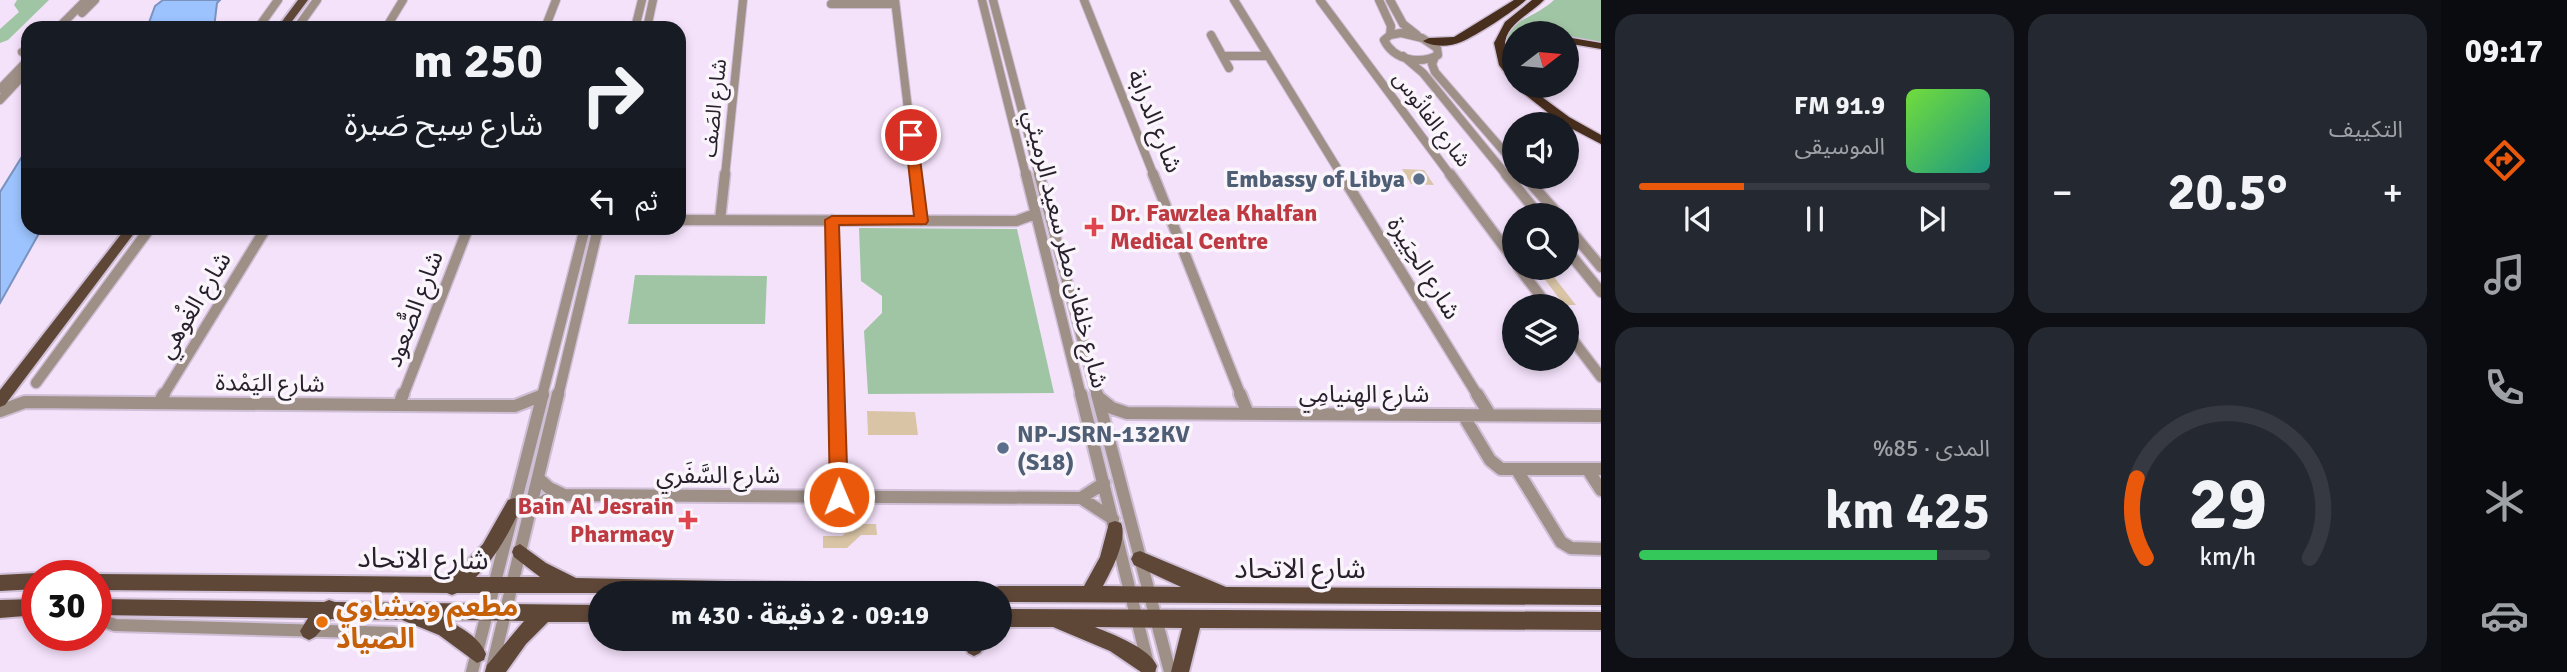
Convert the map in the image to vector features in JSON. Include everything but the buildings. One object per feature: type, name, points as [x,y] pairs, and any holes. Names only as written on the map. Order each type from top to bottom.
[{"type":"highway","points":[[1426,39],[1454,41],[1521,0]]},
{"type":"highway","points":[[1511,21],[1539,0]]},
{"type":"highway","points":[[1502,32],[1499,38],[1499,52],[1502,57]]},
{"type":"highway","points":[[1579,42],[1601,46]]},
{"type":"highway","points":[[1536,98],[1565,120],[1601,140]]},
{"type":"highway","points":[[1551,98],[1601,130]]},
{"type":"main road","points":[[287,21],[303,0]]},
{"type":"main road","points":[[4,396],[127,235]]},
{"type":"main road","points":[[452,587],[478,565],[522,507]]},
{"type":"main road","points":[[1089,595],[1108,559],[1114,524]]},
{"type":"main road","points":[[520,552],[540,569],[579,586]]},
{"type":"main road","points":[[1140,559],[1188,581],[1234,595]]},
{"type":"main road","points":[[0,583],[21,582]]},
{"type":"main road","name":"شارع الاتحاد","points":[[112,582],[588,586]]},
{"type":"main road","name":"شارع الاتحاد","points":[[1012,594],[1601,597]]},
{"type":"main road","name":"شارع الاتحاد","points":[[112,607],[329,608],[588,614]]},
{"type":"main road","points":[[0,609],[21,608]]},
{"type":"main road","points":[[309,631],[329,608]]},
{"type":"main road","points":[[393,610],[445,628],[466,642],[474,663]]},
{"type":"main road","points":[[492,672],[544,613]]},
{"type":"main road","name":"شارع الاتحاد","points":[[1012,618],[1601,621]]},
{"type":"main road","points":[[1051,618],[1116,645],[1149,669]]},
{"type":"main road","points":[[1180,672],[1186,642],[1195,618]]},
{"type":"street","points":[[65,21],[86,0]]},
{"type":"street","points":[[75,21],[95,0]]},
{"type":"street","points":[[263,21],[278,0]]},
{"type":"street","points":[[302,21],[317,0]]},
{"type":"street","points":[[390,21],[403,0]]},
{"type":"street","points":[[548,21],[556,0]]},
{"type":"street","points":[[637,21],[642,0]]},
{"type":"street","points":[[648,21],[653,0]]},
{"type":"street","name":"شارع الصَف","points":[[720,220],[743,0]]},
{"type":"street","name":"شارع خلفان مطر سعيد الرميثي","points":[[982,0],[1071,362],[1114,524],[1147,618],[1170,672]]},
{"type":"street","name":"شارع خلفان مطر سعيد الرميثي","points":[[993,0],[1140,559],[1141,596],[1147,618],[1149,669]]},
{"type":"street","name":"شارع الدرابة","points":[[1084,0],[1248,414]]},
{"type":"street","name":"شارع الحِيَيرة","points":[[1234,0],[1490,415]]},
{"type":"street","name":"شارع الفانُوس","points":[[1320,0],[1502,244]]},
{"type":"street","points":[[1379,0],[1391,26],[1390,35]]},
{"type":"street","points":[[1390,0],[1403,24],[1437,48],[1438,55],[1432,64],[1435,72],[1502,149]]},
{"type":"street","points":[[831,4],[895,2],[921,221]]},
{"type":"street","points":[[1426,39],[1401,33],[1390,35],[1384,40],[1387,47],[1423,73],[1529,203]]},
{"type":"street","points":[[1211,35],[1229,68]]},
{"type":"street","points":[[1223,56],[1268,56]]},
{"type":"street","points":[[1403,57],[1418,60],[1435,57]]},
{"type":"street","points":[[0,89],[21,67]]},
{"type":"street","points":[[0,100],[21,78]]},
{"type":"street","points":[[1536,189],[1548,203]]},
{"type":"street","points":[[686,220],[1016,221],[1035,214]]},
{"type":"street","points":[[832,220],[839,497]]},
{"type":"street","points":[[1016,221],[1039,230]]},
{"type":"street","points":[[36,383],[145,235]]},
{"type":"street","name":"شارع الغُوهي","points":[[159,403],[261,235]]},
{"type":"street","name":"شارع الصُّعود","points":[[399,405],[465,235]]},
{"type":"street","points":[[474,663],[496,612],[503,587],[522,507],[537,419],[583,235]]},
{"type":"street","points":[[503,587],[520,552],[522,507],[538,478],[596,235]]},
{"type":"street","points":[[1579,241],[1601,267]]},
{"type":"street","points":[[1579,265],[1601,292]]},
{"type":"street","points":[[1579,348],[1601,377]]},
{"type":"street","points":[[37,353],[60,351]]},
{"type":"street","points":[[1071,362],[1080,359],[1088,362]]},
{"type":"street","points":[[551,363],[559,360],[565,364]]},
{"type":"street","name":"شارع اليَمْدة","points":[[0,411],[25,402],[514,406],[543,394]]},
{"type":"street","points":[[4,396],[25,402]]},
{"type":"street","name":"شارع الهِنيامِي","points":[[1098,397],[1112,408],[1127,413],[1601,416]]},
{"type":"street","name":"شارع اليَمْدة","points":[[514,406],[537,419]]},
{"type":"street","points":[[1105,427],[1115,418],[1127,413]]},
{"type":"street","points":[[1463,415],[1493,463],[1505,470],[1601,469]]},
{"type":"street","points":[[1517,470],[1561,542],[1574,548],[1601,549]]},
{"type":"street","points":[[1588,470],[1601,490]]},
{"type":"street","points":[[538,478],[549,488],[564,495]]},
{"type":"street","points":[[1104,483],[1081,498],[1114,524]]},
{"type":"street","name":"شارع السَّفَري","points":[[522,507],[564,495],[1081,498]]},
{"type":"street","points":[[492,672],[496,612]]},
{"type":"street","points":[[112,624],[394,633]]},
{"type":"green space","points":[[17,0],[49,0],[27,21],[21,21],[21,27],[8,40],[0,43],[0,29],[19,12],[14,5]]},
{"type":"green space","points":[[1554,0],[1601,0],[1601,42],[1579,38],[1579,21],[1522,21]]},
{"type":"green space","points":[[859,228],[1017,229],[1054,393],[868,394],[864,331],[882,313],[882,296],[861,281]]},
{"type":"green space","points":[[635,275],[767,276],[765,324],[628,324]]},
{"type":"water","points":[[163,0],[220,0],[217,3],[215,21],[150,21],[155,6]]},
{"type":"water","points":[[21,158],[21,235],[38,235],[0,303],[0,192]]},
{"type":"place","name":"Embassy of Libya","points":[[1419,179]]},
{"type":"place","name":"Dr. Fawzlea Khalfan Medical Centre","points":[[1094,227]]},
{"type":"place","name":"NP-JSRN-132KV (S18)","points":[[1003,448]]},
{"type":"place","name":"Bain Al Jesrain Pharmacy","points":[[688,520]]},
{"type":"place","name":"مطعم ومشاوي الصياد","points":[[322,622]]},
{"type":"route","points":[[839,497],[832,220],[921,221],[911,135]]}]
